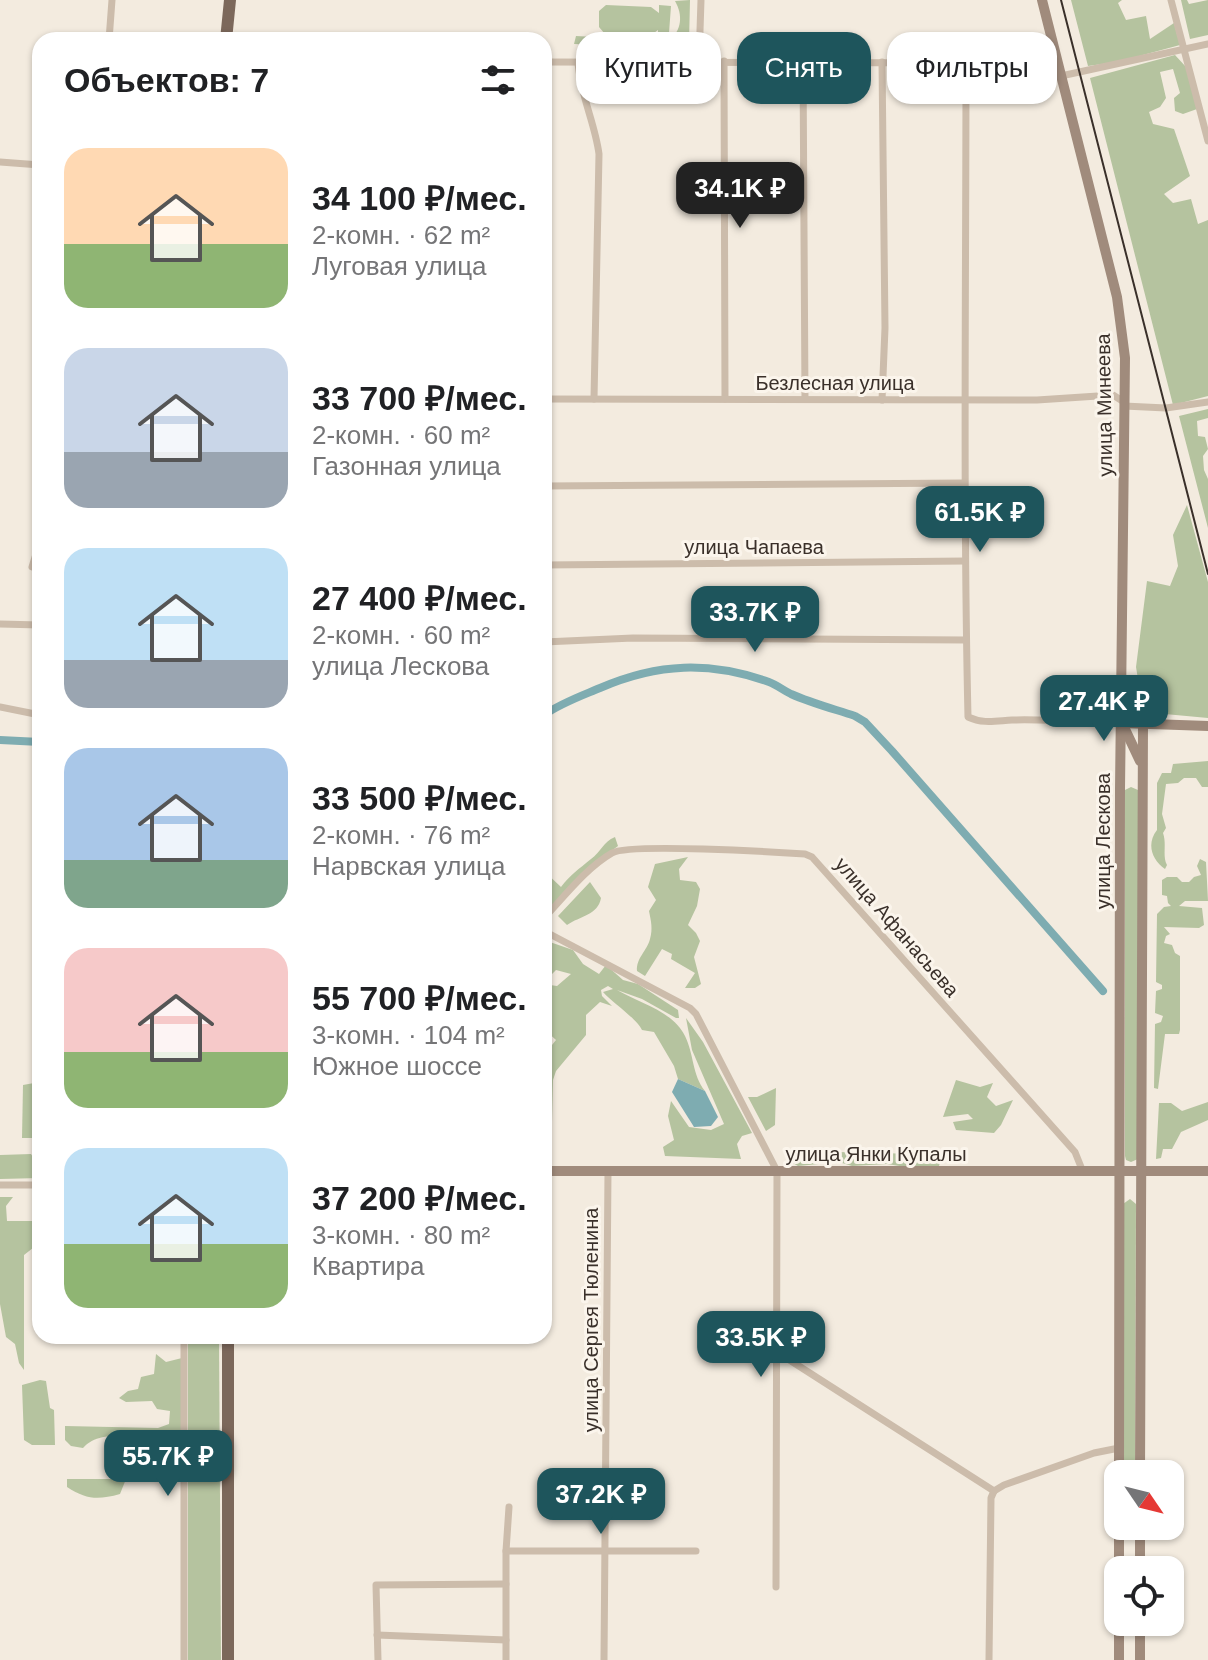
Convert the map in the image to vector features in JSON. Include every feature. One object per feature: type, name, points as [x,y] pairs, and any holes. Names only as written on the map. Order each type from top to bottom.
[{"type":"main road","points":[[227,32],[230,0]]},
{"type":"main road","name":"улица Минеева","points":[[1042,0],[1050,32]]},
{"type":"main road","name":"улица Минеева","points":[[1057,60],[1117,297],[1125,358],[1122,723]]},
{"type":"main road","points":[[1122,723],[1208,726]]},
{"type":"main road","name":"улица Лескова","points":[[1122,723],[1140,760],[1140,1460]]},
{"type":"main road","name":"улица Лескова","points":[[1119,1460],[1122,723]]},
{"type":"main road","points":[[1121,764],[1128,752],[1140,760],[1143,724]]},
{"type":"main road","name":"улица Янки Купалы","points":[[552,1171],[1208,1171]]},
{"type":"main road","points":[[1120,1203],[1131,1196],[1141,1203]]},
{"type":"main road","points":[[228,1344],[228,1660]]},
{"type":"main road","points":[[1119,1636],[1119,1660]]},
{"type":"main road","points":[[1140,1636],[1140,1660]]},
{"type":"street","points":[[110,32],[112,0]]},
{"type":"street","points":[[700,32],[701,0]]},
{"type":"street","points":[[1171,0],[1208,141]]},
{"type":"street","points":[[1061,76],[1208,44]]},
{"type":"street","points":[[725,399],[724,61],[737,61]]},
{"type":"street","points":[[552,62],[576,62]]},
{"type":"street","points":[[871,62],[887,62]]},
{"type":"street","points":[[882,62],[885,328],[882,400]]},
{"type":"street","points":[[587,104],[599,154],[594,399]]},
{"type":"street","points":[[803,104],[805,399]]},
{"type":"street","points":[[966,104],[967,399],[964,483],[968,717],[991,723],[1010,720],[1122,723]]},
{"type":"street","points":[[0,162],[32,164]]},
{"type":"street","name":"Безлесная улица","points":[[552,399],[1037,400],[1113,395],[1124,404],[1166,408],[1208,402]]},
{"type":"street","points":[[552,486],[964,483]]},
{"type":"street","name":"улица Чапаева","points":[[552,565],[965,561]]},
{"type":"street","points":[[0,624],[32,625]]},
{"type":"street","points":[[552,642],[633,638],[966,640]]},
{"type":"street","points":[[0,707],[32,713]]},
{"type":"street","name":"улица Афанасьева","points":[[552,910],[615,851],[748,851],[812,857],[1075,1152],[1083,1172]]},
{"type":"street","points":[[552,935],[690,1008],[702,1025],[777,1171],[776,1587]]},
{"type":"street","name":"улица Сергея Тюленина","points":[[604,1660],[608,1171]]},
{"type":"street","points":[[0,1185],[32,1185]]},
{"type":"street","points":[[184,1344],[184,1660]]},
{"type":"street","points":[[777,1352],[994,1491]]},
{"type":"street","points":[[989,1660],[991,1498],[994,1491],[1094,1453],[1119,1448]]},
{"type":"street","points":[[506,1660],[509,1507]]},
{"type":"street","points":[[506,1551],[696,1551]]},
{"type":"street","points":[[378,1660],[376,1585],[506,1584]]},
{"type":"street","points":[[377,1635],[506,1640]]},
{"type":"green space","points":[[690,0],[689,32],[677,32],[680,22],[675,1]]},
{"type":"green space","points":[[1071,0],[1122,0],[1118,3],[1126,20],[1146,16],[1150,39],[1174,23],[1180,45],[1117,62],[1088,66]]},
{"type":"green space","points":[[1181,0],[1187,0],[1189,4],[1208,0],[1208,35],[1190,39]]},
{"type":"green space","points":[[606,5],[651,7],[659,13],[659,5],[671,6],[669,32],[603,32],[599,27],[599,11]]},
{"type":"green space","points":[[1175,55],[1186,67],[1197,109],[1183,114],[1175,111],[1174,98],[1180,93],[1173,69],[1160,72],[1166,98],[1160,107],[1149,112],[1153,124],[1174,129],[1190,176],[1164,194],[1173,203],[1191,199],[1198,224],[1208,220],[1208,396],[1173,405],[1090,78]]},
{"type":"green space","points":[[1208,409],[1208,418],[1197,421],[1198,436],[1205,437],[1208,449],[1203,456],[1208,479],[1208,528],[1179,416]]},
{"type":"green space","points":[[1187,505],[1208,582],[1208,718],[1154,713],[1154,683],[1138,679],[1136,667],[1147,581],[1170,586],[1178,566],[1173,535]]},
{"type":"green space","points":[[1208,761],[1208,787],[1202,787],[1196,778],[1166,784],[1162,814],[1166,828],[1163,833],[1165,869],[1157,861],[1151,846],[1157,830],[1157,783],[1162,773],[1171,773],[1173,764]]},
{"type":"green space","points":[[1131,787],[1138,790],[1138,1159],[1131,1162],[1125,1156],[1125,790]]},
{"type":"green space","points":[[615,837],[618,846],[552,906],[552,879],[561,887]]},
{"type":"green space","points":[[688,857],[679,869],[680,880],[696,882],[700,889],[697,906],[688,925],[700,941],[694,957],[701,984],[695,988],[685,988],[695,973],[671,959],[672,954],[662,949],[645,976],[637,971],[651,935],[649,911],[656,900],[648,887],[655,864]]},
{"type":"green space","points":[[1200,859],[1206,862],[1208,901],[1185,901],[1179,906],[1202,908],[1204,925],[1199,928],[1164,927],[1170,934],[1164,943],[1172,945],[1180,956],[1180,1030],[1179,1034],[1165,1034],[1158,1089],[1154,1088],[1155,1024],[1161,1022],[1163,1016],[1155,1013],[1156,991],[1162,989],[1162,985],[1156,982],[1157,914],[1164,907],[1171,906],[1167,896],[1162,895],[1162,880],[1177,877],[1182,882],[1189,882],[1201,875],[1197,866]]},
{"type":"green space","points":[[590,882],[601,898],[599,904],[592,912],[567,925],[558,916]]},
{"type":"green space","points":[[552,943],[573,950],[583,964],[599,974],[606,965],[623,980],[638,984],[678,1010],[679,1018],[676,1018],[642,999],[617,990],[655,1008],[680,1027],[705,1091],[678,1079],[654,1032],[642,1030],[603,992],[613,989],[608,986],[601,990],[602,996],[612,1006],[600,1002],[586,1015],[586,1035],[556,1071],[552,1122],[552,1045],[556,1040],[552,1036],[552,985],[557,986],[571,974],[556,970],[552,974]]},
{"type":"green space","points":[[686,1018],[703,1042],[752,1133],[742,1136],[737,1144],[741,1159],[665,1156],[663,1147],[674,1140],[668,1116],[671,1101],[689,1127],[711,1130],[724,1124],[692,1050]]},
{"type":"green space","points":[[956,1080],[980,1087],[993,1083],[987,1097],[996,1106],[1013,1100],[994,1133],[956,1130],[953,1122],[973,1119],[968,1114],[943,1117]]},
{"type":"green space","points":[[32,1083],[32,1138],[22,1138],[23,1085]]},
{"type":"green space","points":[[776,1088],[775,1125],[766,1131],[748,1097],[757,1097]]},
{"type":"green space","points":[[1208,1102],[1208,1120],[1181,1132],[1172,1149],[1163,1149],[1161,1158],[1156,1159],[1159,1103],[1171,1103],[1182,1111]]},
{"type":"green space","points":[[792,1153],[942,1155],[939,1166],[918,1169],[887,1164],[852,1166],[839,1162],[798,1166],[791,1162]]},
{"type":"green space","points":[[31,1154],[32,1178],[0,1179],[0,1155]]},
{"type":"green space","points":[[0,1197],[13,1197],[6,1206],[7,1221],[32,1221],[32,1249],[24,1255],[24,1370],[19,1363],[15,1344],[6,1337],[0,1304]]},
{"type":"green space","points":[[1130,1199],[1136,1204],[1135,1460],[1122,1460],[1123,1204]]},
{"type":"green space","points":[[188,1344],[219,1344],[221,1660],[188,1660]]},
{"type":"green space","points":[[156,1354],[166,1362],[182,1358],[182,1447],[150,1448],[147,1435],[104,1437],[83,1448],[71,1446],[65,1440],[65,1426],[158,1428],[169,1424],[170,1411],[157,1409],[152,1401],[126,1402],[119,1398],[128,1391],[138,1389],[141,1377],[154,1374]]},
{"type":"green space","points":[[46,1381],[50,1408],[54,1410],[55,1445],[32,1445],[24,1440],[22,1385]]},
{"type":"green space","points":[[67,1479],[126,1479],[120,1494],[99,1498],[87,1497],[67,1487]]},
{"type":"water","points":[[678,1079],[705,1091],[718,1117],[711,1126],[694,1127],[672,1092]]},
{"type":"waterway","points":[[552,710],[642,674],[704,668],[747,675],[806,700],[855,716],[865,722],[892,751],[1103,991]]},
{"type":"waterway","points":[[0,740],[32,742]]},
{"type":"tram line","points":[[1061,0],[1208,574]]}]
